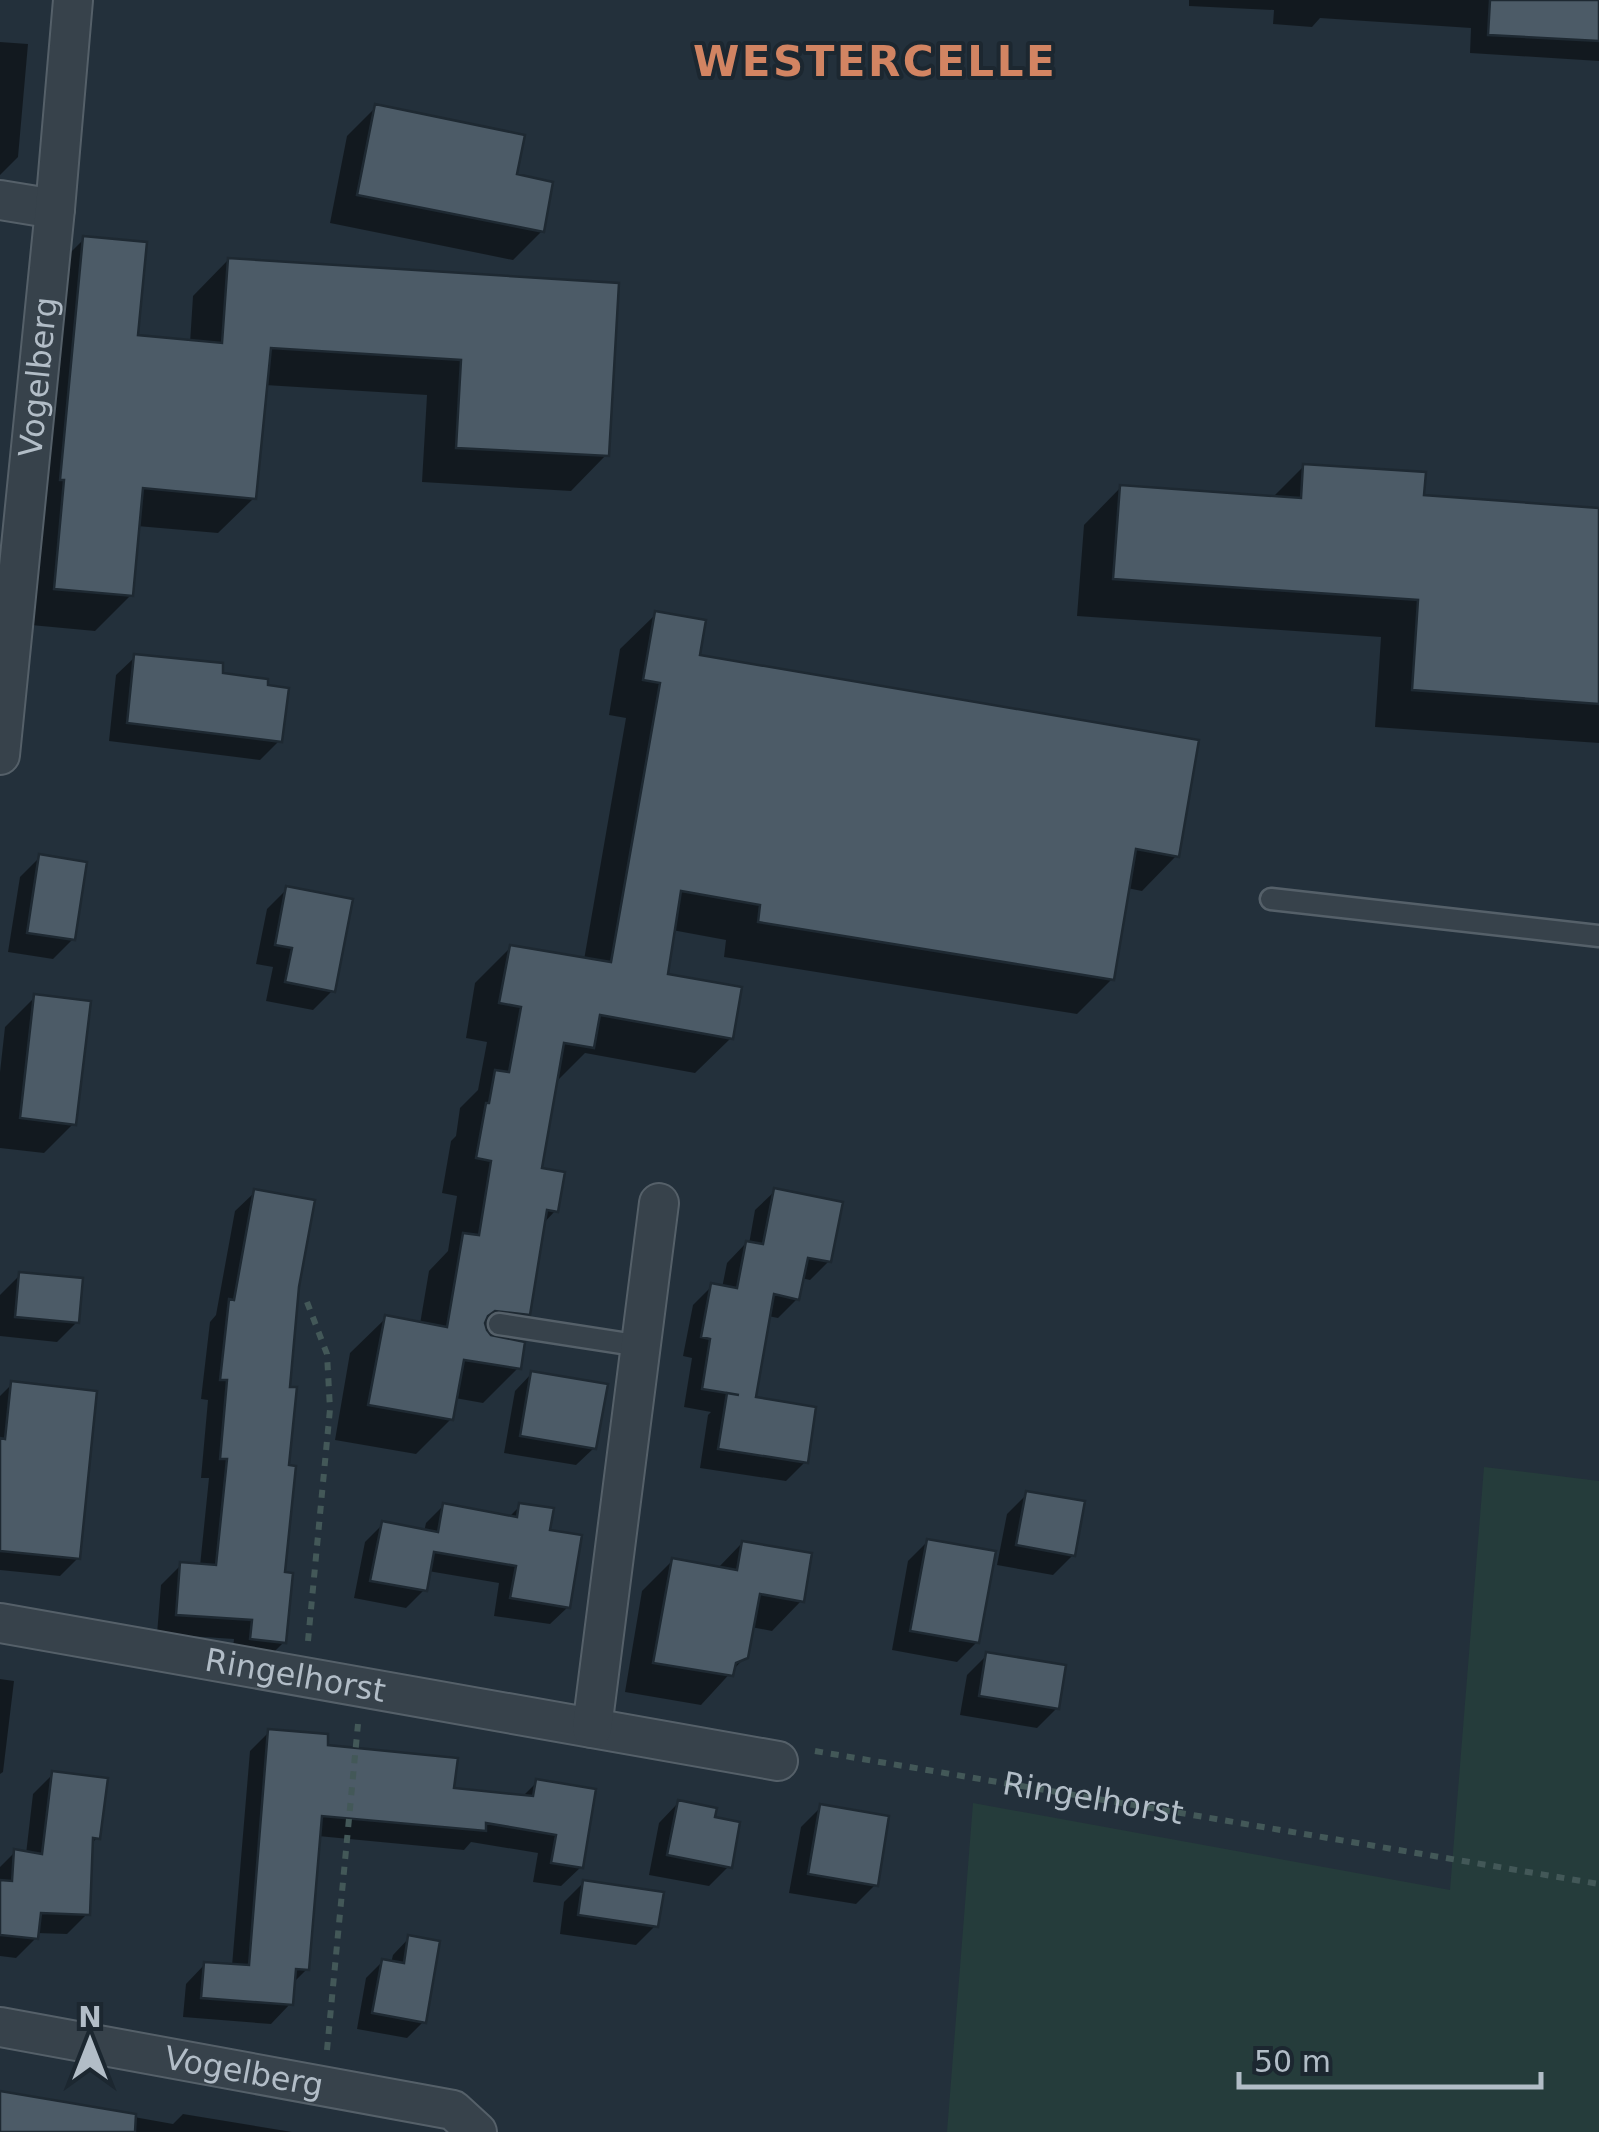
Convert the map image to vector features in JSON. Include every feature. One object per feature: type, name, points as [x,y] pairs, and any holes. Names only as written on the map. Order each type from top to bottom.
[{"type":"street","name":"Vogelberg","points":[[0,755],[73,0]]},
{"type":"street","points":[[0,200],[55,210]]},
{"type":"street","points":[[592,1728],[659,1203]]},
{"type":"street","name":"Ringelhorst","points":[[0,1622],[778,1760]]},
{"type":"street","name":"Vogelberg","points":[[0,2028],[453,2110],[477,2132]]},
{"type":"lane","points":[[1271,899],[1599,936]]},
{"type":"lane","points":[[499,1324],[641,1346]]},
{"type":"path","points":[[305,1677],[330,1409],[327,1354],[307,1302]]},
{"type":"path","points":[[323,2086],[362,1687]]},
{"type":"path","name":"Ringelhorst","points":[[778,1760],[797,1748],[1599,1884]]},
{"type":"green space","points":[[1484,1467],[1599,1481],[1599,2132],[947,2132],[973,1803],[1450,1890]]},
{"type":"building","points":[[1490,0],[1599,0],[1599,41],[1488,35]]},
{"type":"building","points":[[375,104],[525,135],[517,174],[553,182],[544,232],[357,195]]},
{"type":"building","points":[[83,236],[147,242],[138,335],[222,343],[228,258],[619,283],[609,456],[456,448],[461,360],[271,348],[256,499],[143,488],[133,596],[54,589]]},
{"type":"building","points":[[1303,464],[1426,472],[1424,495],[1599,508],[1599,704],[1412,690],[1418,600],[1113,579],[1120,485],[1301,498]]},
{"type":"building","points":[[655,611],[706,620],[700,655],[1199,740],[1179,857],[1136,849],[1114,980],[758,922],[760,905],[681,891],[668,974],[742,987],[733,1039],[600,1015],[594,1048],[564,1043],[542,1168],[565,1172],[558,1212],[547,1210],[530,1315],[495,1311],[485,1323],[491,1335],[525,1342],[521,1369],[464,1360],[453,1420],[368,1405],[385,1315],[447,1327],[463,1233],[479,1235],[491,1161],[476,1158],[486,1103],[495,1070],[509,1072],[521,1007],[499,1003],[510,945],[611,962],[660,683],[643,680]]},
{"type":"building","points":[[134,654],[223,663],[223,673],[268,679],[268,685],[289,688],[282,742],[127,723]]},
{"type":"building","points":[[39,854],[87,862],[75,940],[27,933]]},
{"type":"building","points":[[286,886],[353,899],[335,992],[285,982],[292,948],[275,945]]},
{"type":"building","points":[[34,994],[91,1001],[76,1125],[20,1118]]},
{"type":"building","points":[[774,1188],[843,1202],[831,1262],[808,1258],[799,1300],[774,1294],[756,1397],[816,1407],[808,1463],[718,1449],[727,1393],[702,1389],[710,1339],[701,1337],[711,1283],[737,1288],[746,1241],[763,1244]]},
{"type":"building","points":[[254,1189],[315,1200],[299,1287],[290,1387],[297,1387],[289,1465],[296,1466],[285,1572],[293,1573],[286,1643],[250,1639],[252,1620],[176,1615],[180,1562],[216,1565],[227,1459],[220,1459],[227,1380],[220,1380],[229,1299],[234,1300]]},
{"type":"building","points":[[19,1272],[83,1278],[79,1323],[15,1317]]},
{"type":"building","points":[[531,1371],[608,1384],[596,1449],[520,1436]]},
{"type":"building","points":[[11,1381],[97,1391],[80,1559],[0,1551],[0,1438],[5,1439]]},
{"type":"building","points":[[1026,1491],[1085,1501],[1075,1556],[1016,1545]]},
{"type":"building","points":[[443,1503],[517,1517],[519,1503],[554,1508],[550,1530],[582,1535],[570,1608],[510,1598],[516,1566],[434,1552],[427,1591],[370,1581],[382,1521],[438,1532]]},
{"type":"building","points":[[927,1539],[996,1551],[979,1643],[910,1631]]},
{"type":"building","points":[[742,1541],[812,1553],[804,1602],[760,1594],[748,1658],[736,1663],[733,1676],[653,1663],[672,1558],[737,1570]]},
{"type":"building","points":[[986,1652],[1066,1665],[1059,1709],[979,1696]]},
{"type":"building","points":[[268,1729],[328,1734],[328,1745],[458,1758],[454,1788],[533,1796],[536,1779],[596,1789],[583,1868],[551,1863],[556,1835],[486,1823],[486,1831],[322,1816],[309,1970],[296,1969],[293,2005],[201,1998],[204,1962],[249,1965]]},
{"type":"building","points":[[52,1771],[108,1778],[100,1839],[93,1838],[90,1915],[41,1913],[38,1939],[0,1935],[0,1880],[12,1881],[14,1849],[42,1854]]},
{"type":"building","points":[[678,1800],[717,1808],[715,1817],[740,1822],[732,1868],[667,1855]]},
{"type":"building","points":[[820,1804],[889,1816],[878,1886],[808,1874]]},
{"type":"building","points":[[583,1880],[664,1892],[658,1927],[578,1915]]},
{"type":"building","points":[[408,1935],[440,1941],[426,2023],[372,2013],[382,1959],[404,1963]]},
{"type":"building","points":[[0,2091],[136,2114],[135,2132],[0,2132]]},
{"type":"district","name":"WESTERCELLE","points":[[875,61]]}]
